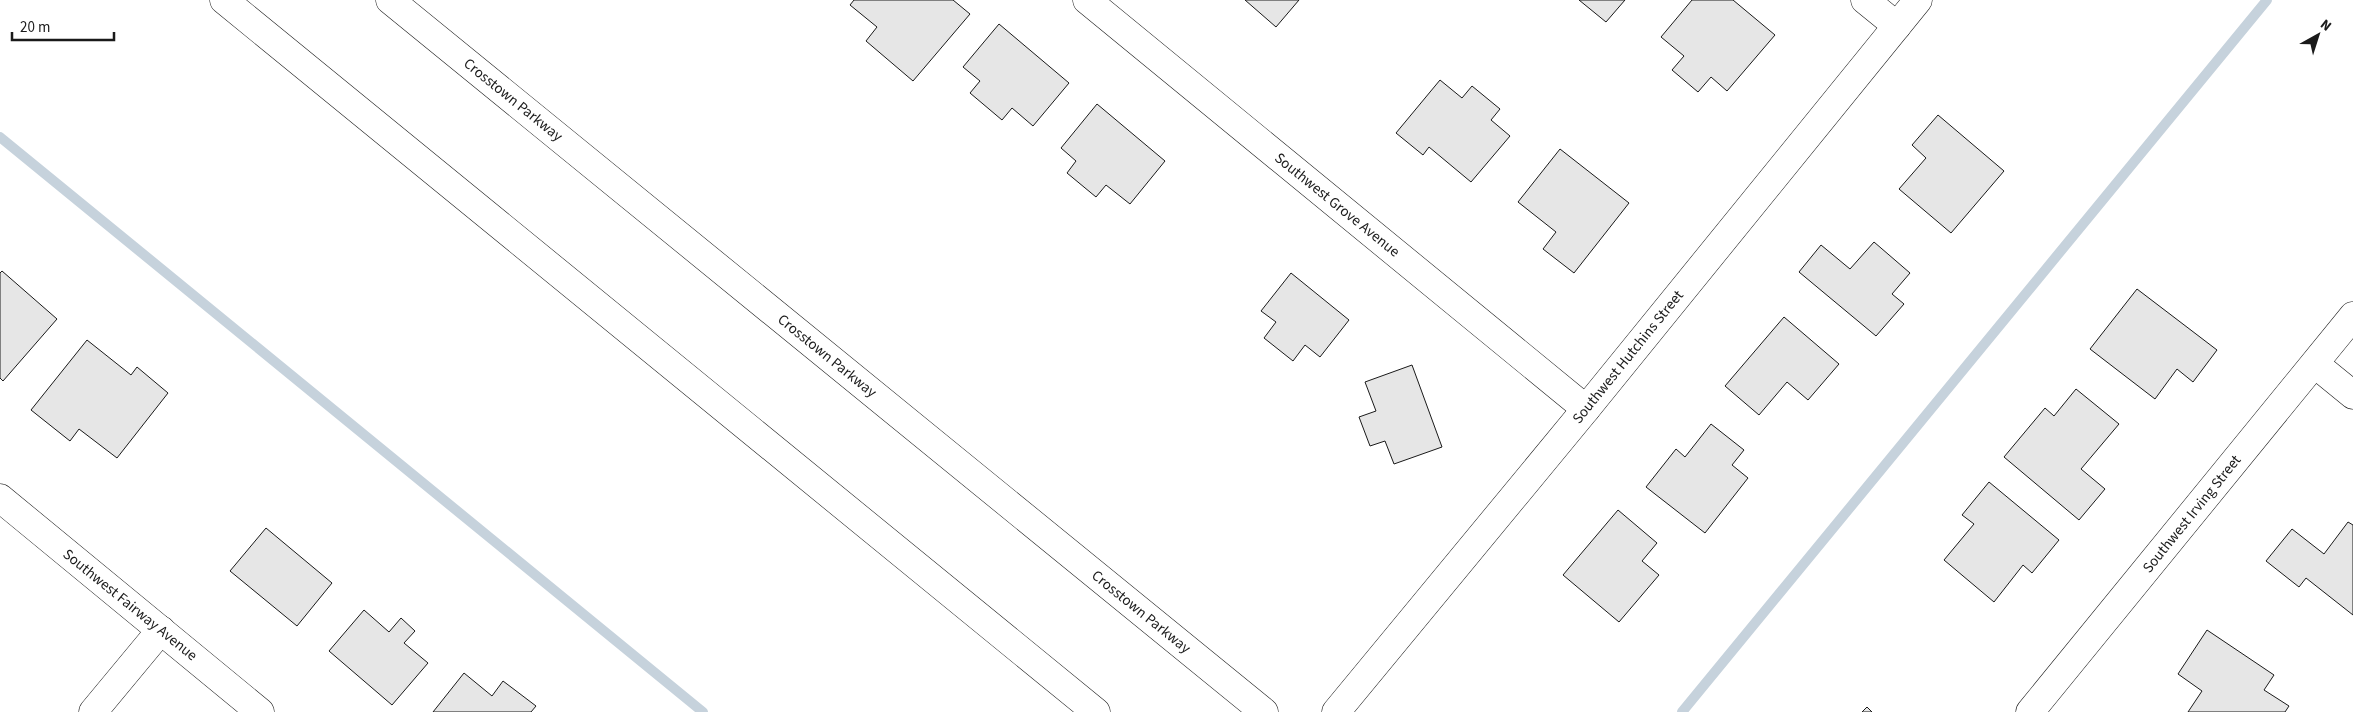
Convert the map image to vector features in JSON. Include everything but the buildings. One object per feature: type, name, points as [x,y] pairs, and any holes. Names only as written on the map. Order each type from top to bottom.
[{"type":"street","points":[[224,0],[1096,712]]},
{"type":"street","name":"Crosstown Parkway","points":[[390,0],[1264,712]]},
{"type":"street","name":"Southwest Grove Avenue","points":[[1087,0],[1586,409]]},
{"type":"street","points":[[1865,0],[1897,26]]},
{"type":"street","name":"Southwest Hutchins Street","points":[[1336,712],[1586,409],[1918,0]]},
{"type":"street","name":"Southwest Irving Street","points":[[2030,712],[2353,316]]},
{"type":"street","points":[[2315,364],[2353,395]]},
{"type":"street","name":"Southwest Fairway Avenue","points":[[0,498],[260,712]]},
{"type":"street","points":[[93,712],[161,630]]},
{"type":"waterway","points":[[1682,712],[2267,0]]},
{"type":"waterway","points":[[0,137],[703,712]]}]
